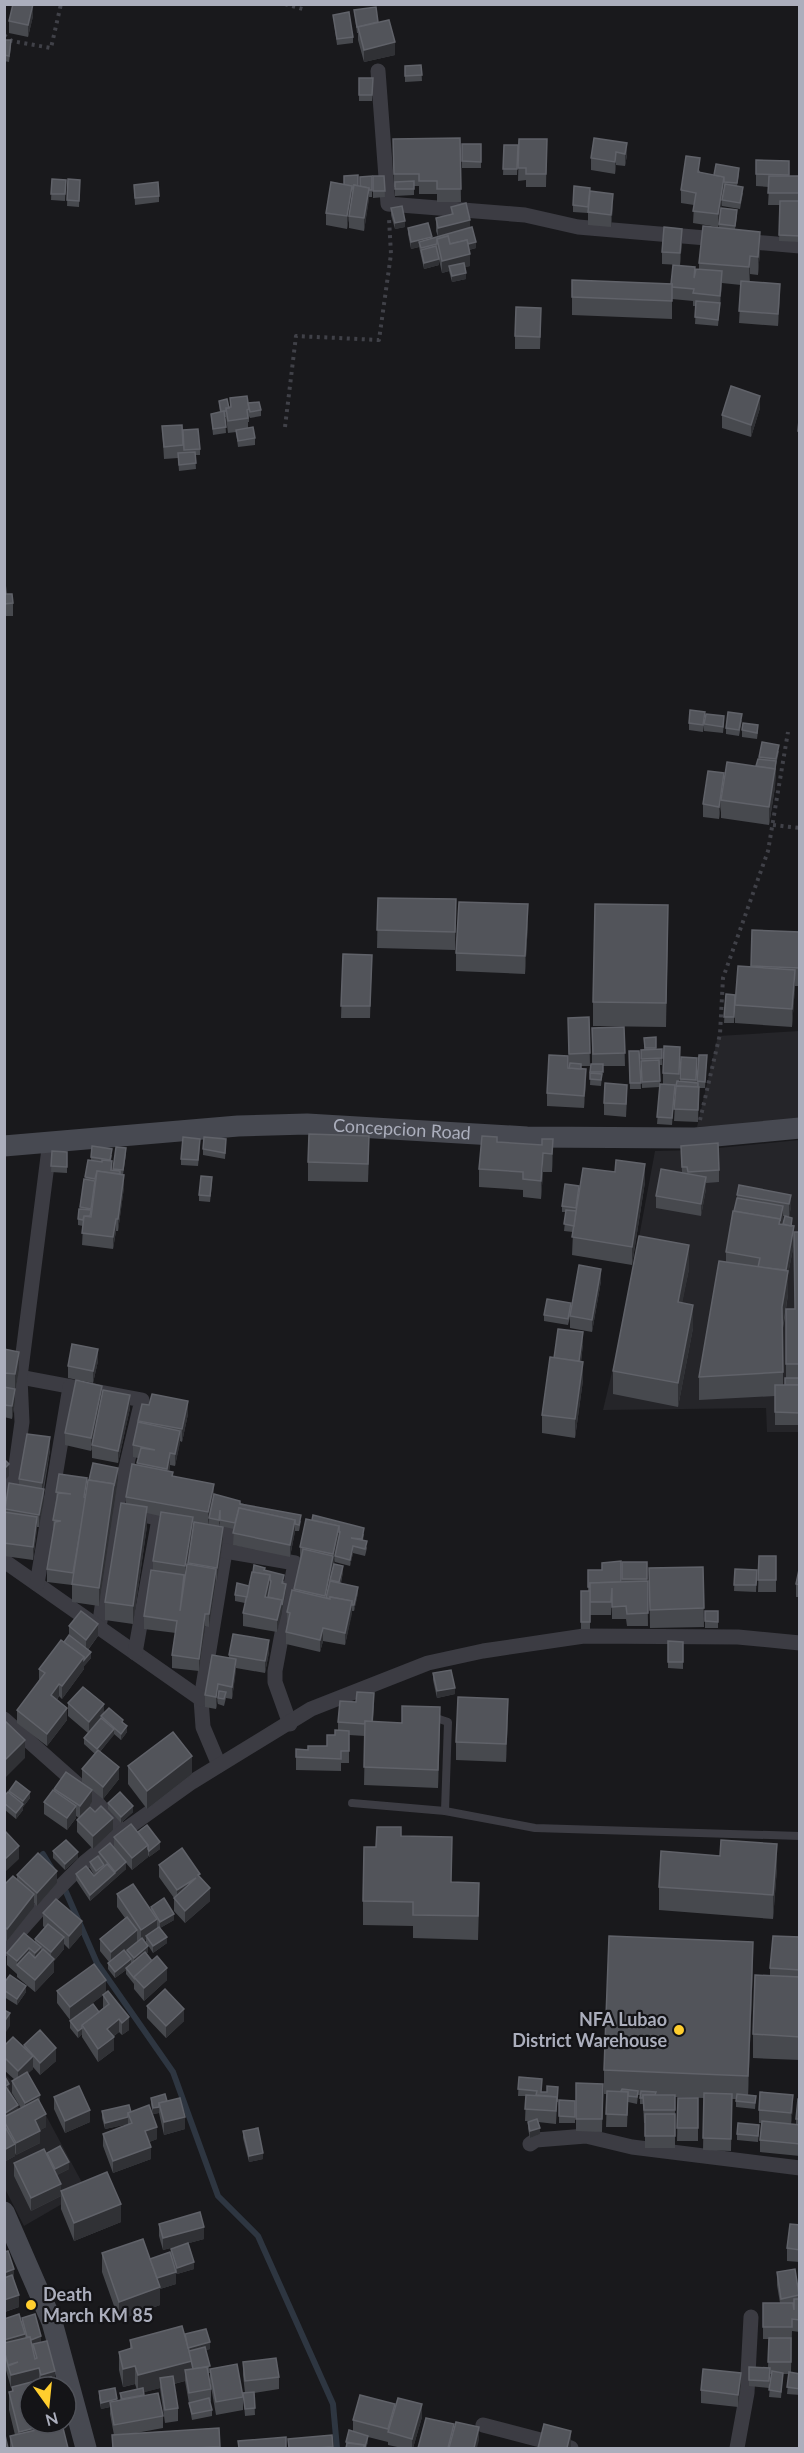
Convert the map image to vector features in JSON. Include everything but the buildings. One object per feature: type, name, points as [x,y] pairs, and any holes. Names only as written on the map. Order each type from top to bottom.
[{"type":"street","points":[[378,71],[388,204],[525,215],[578,227],[800,246]]},
{"type":"street","name":"Concepcion Road","points":[[4,1146],[199,1128],[308,1125],[527,1137],[695,1138],[800,1128]]},
{"type":"street","points":[[4,1492],[14,1480],[22,1422],[20,1377],[50,1141]]},
{"type":"street","points":[[20,1377],[142,1400],[116,1510],[99,1628]]},
{"type":"street","points":[[37,1584],[70,1387]]},
{"type":"street","points":[[116,1510],[228,1533],[201,1700],[203,1727],[219,1765]]},
{"type":"street","points":[[135,1653],[159,1519]]},
{"type":"street","points":[[225,1551],[295,1563],[275,1671],[275,1682],[290,1724]]},
{"type":"street","points":[[4,1561],[201,1700]]},
{"type":"street","points":[[4,1949],[85,1862],[122,1832],[233,1755],[290,1724],[311,1709],[428,1663],[483,1651],[584,1636],[614,1634],[738,1637],[800,1643]]},
{"type":"street","points":[[4,1719],[94,1799],[122,1832]]},
{"type":"street","points":[[530,2144],[536,2140],[586,2136],[632,2147],[800,2168]]},
{"type":"street","points":[[4,2212],[52,2322],[86,2448]]},
{"type":"street","points":[[737,2448],[747,2393],[751,2317]]},
{"type":"street","points":[[483,2425],[571,2448]]},
{"type":"lane","points":[[423,1719],[439,1719],[448,1722],[445,1811]]},
{"type":"lane","points":[[352,1803],[445,1811],[535,1828],[800,1836]]},
{"type":"path","points":[[4,35],[12,40],[51,48],[61,4]]},
{"type":"path","points":[[285,4],[306,10]]},
{"type":"path","points":[[285,428],[296,336],[379,340],[391,254],[388,204]]},
{"type":"path","points":[[695,1138],[720,1034],[723,978],[768,851],[788,732]]},
{"type":"path","points":[[773,825],[800,828]]},
{"type":"shaded area","points":[[799,1031],[799,1120],[697,1127],[718,1036]]},
{"type":"shaded area","points":[[799,1140],[799,1432],[767,1432],[766,1408],[603,1410],[621,1334],[655,1151],[698,1150]]},
{"type":"shaded area","points":[[4,2073],[17,2086],[27,2080],[86,2190],[24,2226],[5,2189]]},
{"type":"waterway","points":[[43,1854],[52,1869]]},
{"type":"waterway","points":[[63,1885],[97,1963],[173,2072],[218,2196],[258,2236],[333,2404],[337,2448]]},
{"type":"place","name":"NFA Lubao District Warehouse","points":[[679,2030]]},
{"type":"place","name":"Death March KM 85","points":[[31,2305]]}]
